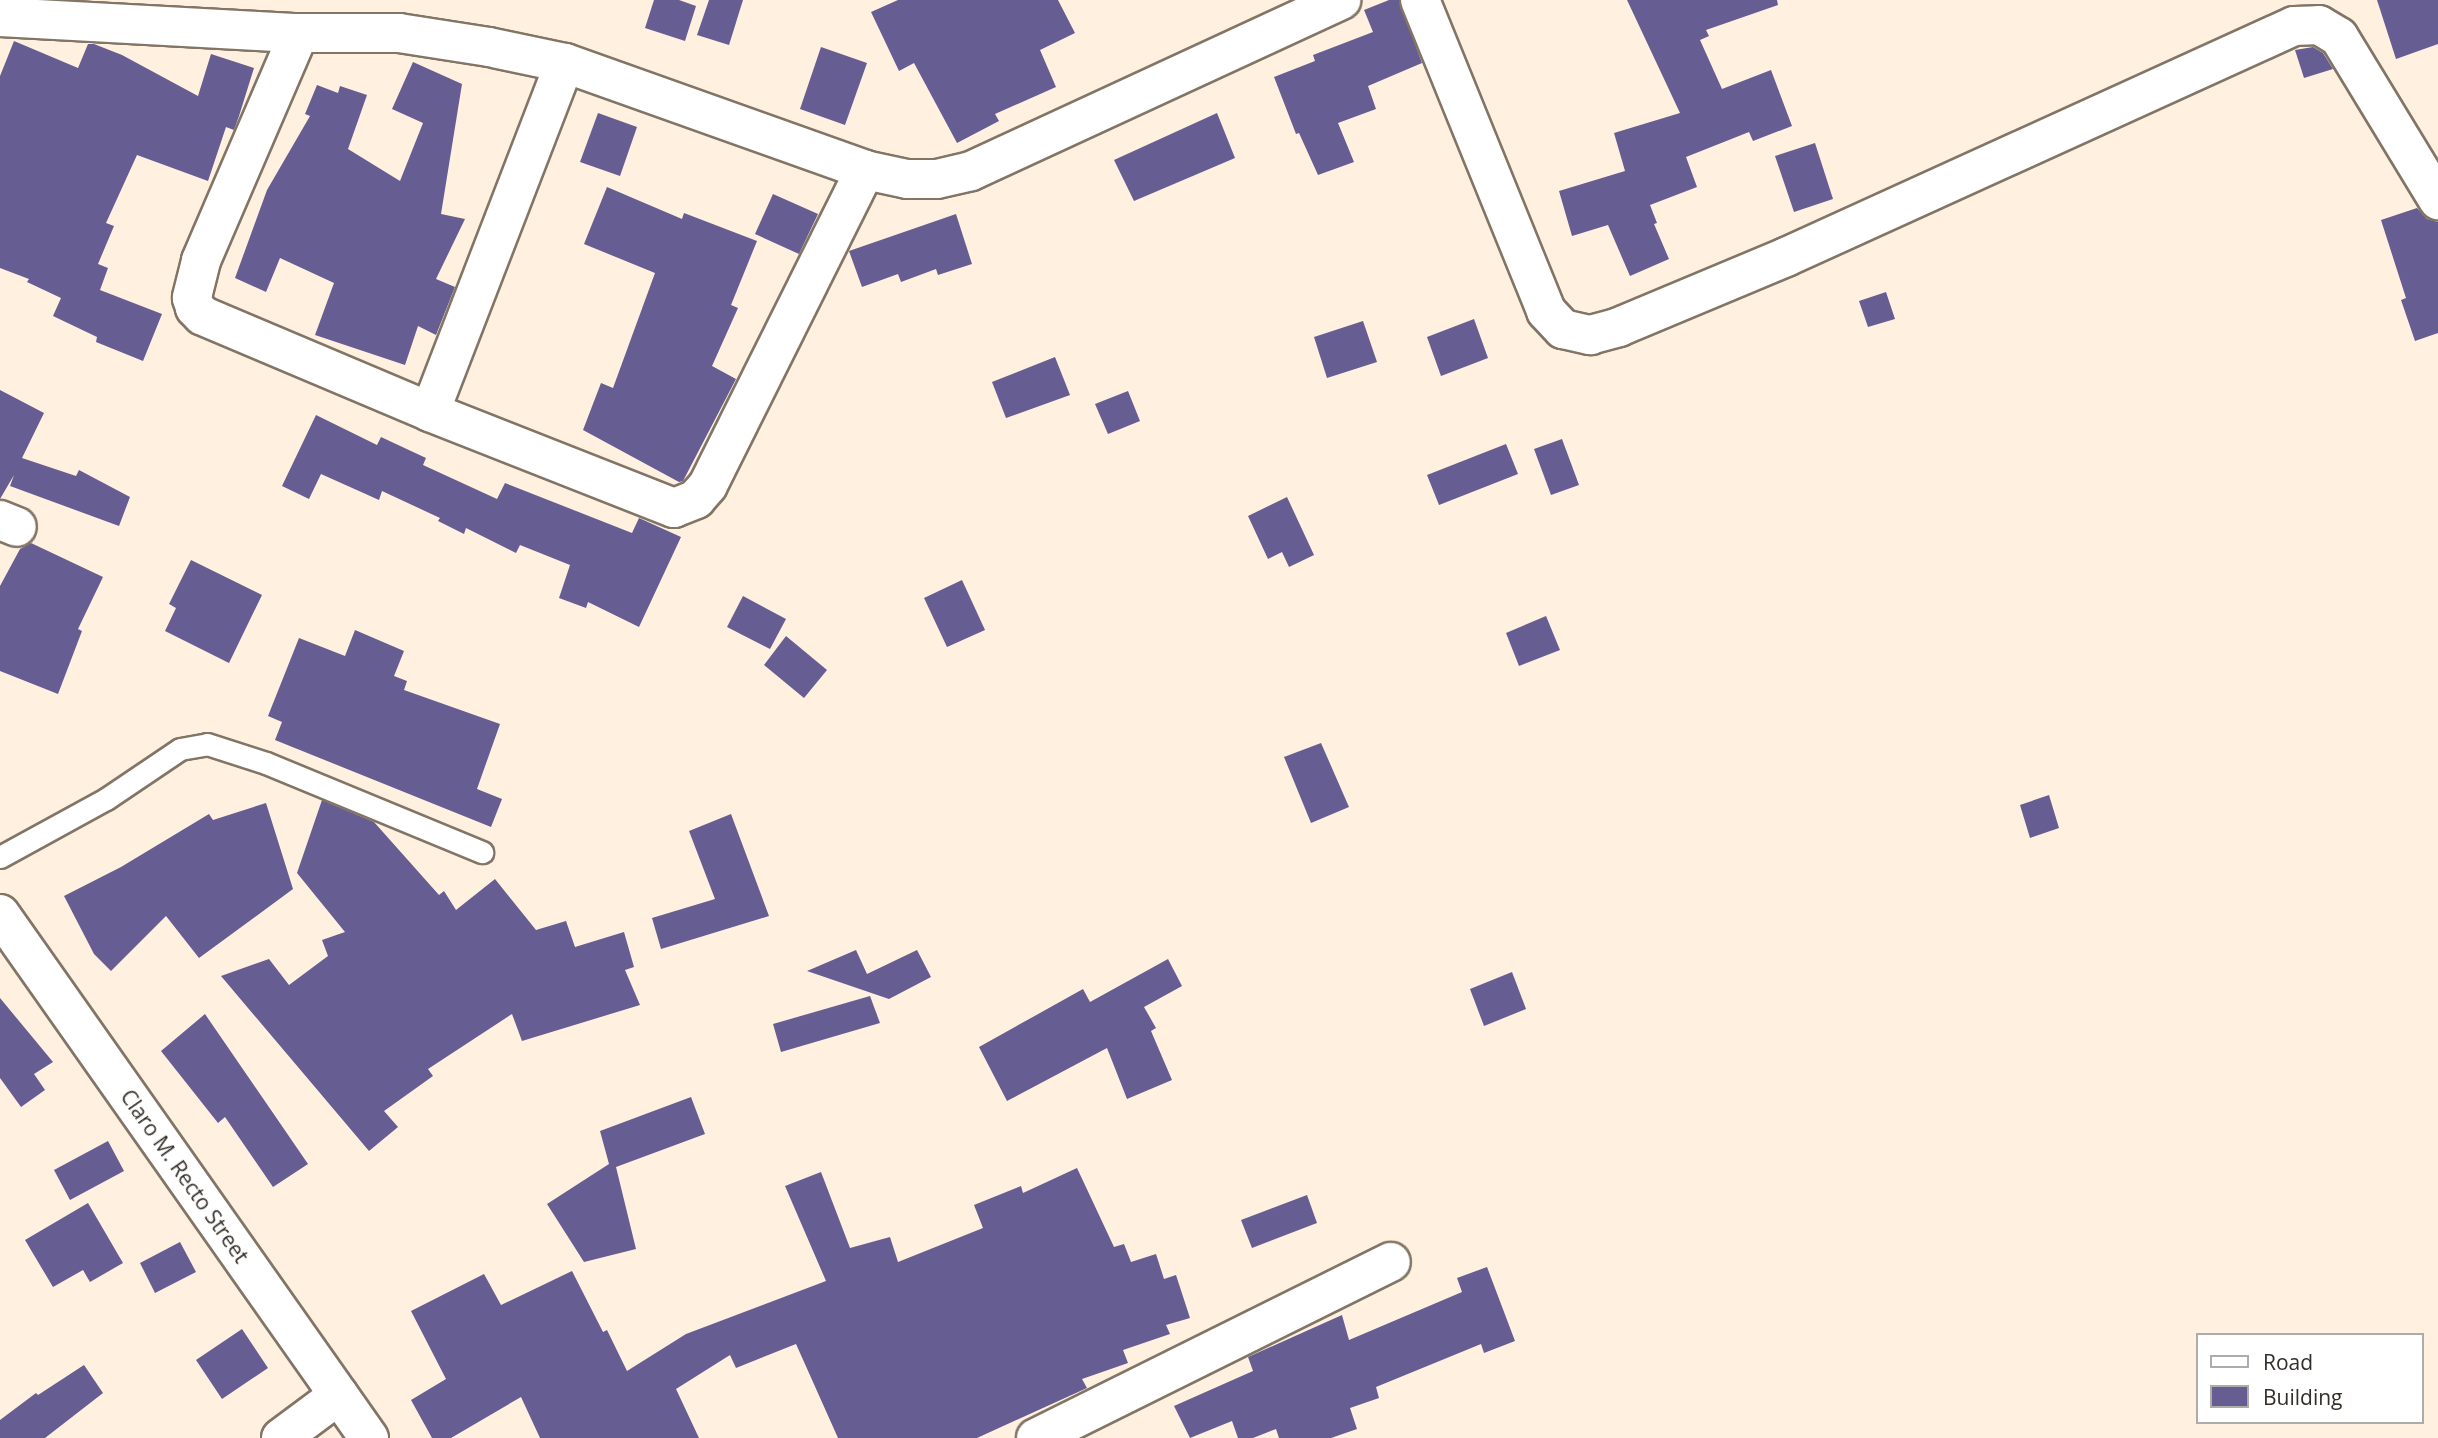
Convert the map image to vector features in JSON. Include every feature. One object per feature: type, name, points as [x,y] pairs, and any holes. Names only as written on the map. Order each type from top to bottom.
[{"type":"street","points":[[0,17],[299,33],[399,33],[565,62],[865,170],[907,179],[927,179],[971,171],[1340,0]]},
{"type":"street","points":[[1420,0],[1546,311],[1563,329],[1590,335],[1619,327],[1786,257],[2294,26],[2319,25],[2339,37],[2438,200]]},
{"type":"street","points":[[299,33],[201,261],[192,298],[203,316],[430,412],[674,508],[696,499],[708,485],[865,170]]},
{"type":"street","points":[[430,412],[565,62]]},
{"type":"street","name":"Claro M. Recto Street","points":[[0,914],[369,1438]]},
{"type":"street","points":[[1036,1438],[1391,1262]]},
{"type":"street","points":[[281,1438],[339,1395]]},
{"type":"lane","points":[[0,857],[106,799],[180,749],[208,744],[266,763],[482,852]]},
{"type":"building","points":[[654,0],[679,0],[696,6],[685,41],[645,28]]},
{"type":"building","points":[[709,0],[743,0],[729,45],[697,35]]},
{"type":"building","points":[[898,0],[1058,0],[1075,33],[1040,50],[1056,87],[995,114],[999,121],[957,143],[914,63],[899,71],[871,12]]},
{"type":"building","points":[[1389,0],[1399,0],[1422,63],[1368,86],[1376,109],[1338,123],[1354,162],[1318,175],[1299,133],[1296,134],[1274,77],[1315,61],[1313,55],[1373,32],[1364,10]]},
{"type":"building","points":[[1627,0],[1777,0],[1778,5],[1706,30],[1709,36],[1700,40],[1722,89],[1771,70],[1792,126],[1753,141],[1749,132],[1686,157],[1697,187],[1650,205],[1657,223],[1654,224],[1669,259],[1630,276],[1608,225],[1572,236],[1559,191],[1625,171],[1614,133],[1680,113]]},
{"type":"building","points":[[2377,0],[2438,0],[2438,44],[2396,59]]},
{"type":"building","points":[[14,41],[78,68],[88,44],[94,44],[122,55],[198,96],[211,54],[254,68],[234,130],[226,127],[208,181],[137,155],[106,223],[114,226],[98,264],[108,268],[100,290],[162,314],[143,361],[96,342],[97,337],[53,316],[61,298],[27,282],[29,279],[0,268],[0,76]]},
{"type":"building","points":[[821,47],[867,63],[845,125],[800,109]]},
{"type":"building","points":[[2313,47],[2323,53],[2333,69],[2304,78],[2295,50]]},
{"type":"building","points":[[413,62],[462,84],[441,214],[465,219],[436,279],[455,287],[436,335],[418,326],[405,365],[315,335],[334,283],[280,258],[266,292],[235,278],[267,190],[310,116],[305,114],[317,85],[338,93],[340,86],[367,95],[348,149],[400,181],[423,123],[392,109]]},
{"type":"building","points":[[598,113],[637,127],[620,176],[580,162]]},
{"type":"building","points":[[1217,113],[1235,158],[1134,201],[1114,160]]},
{"type":"building","points":[[1815,143],[1833,199],[1794,212],[1775,156]]},
{"type":"building","points":[[607,187],[682,219],[684,213],[757,241],[731,305],[738,308],[712,366],[736,379],[683,481],[679,482],[583,430],[601,383],[613,388],[655,273],[584,244]]},
{"type":"building","points":[[773,194],[818,214],[799,254],[755,234]]},
{"type":"building","points":[[2417,208],[2427,219],[2438,222],[2438,333],[2415,341],[2401,300],[2406,298],[2381,220]]},
{"type":"building","points":[[956,214],[972,264],[938,275],[936,269],[901,282],[898,274],[862,287],[849,251]]},
{"type":"building","points":[[1886,292],[1895,319],[1868,327],[1859,301]]},
{"type":"building","points":[[1474,319],[1488,358],[1441,376],[1427,337]]},
{"type":"building","points":[[1363,321],[1377,362],[1327,378],[1314,337]]},
{"type":"building","points":[[1055,357],[1070,395],[1006,418],[992,382]]},
{"type":"building","points":[[0,390],[44,413],[22,458],[76,476],[79,470],[130,497],[119,526],[10,486],[14,475],[0,499]]},
{"type":"building","points":[[1128,391],[1140,421],[1108,434],[1095,404]]},
{"type":"building","points":[[316,415],[377,445],[381,437],[426,458],[423,465],[497,499],[505,483],[632,533],[639,518],[681,537],[639,627],[588,602],[586,608],[559,598],[570,565],[520,545],[516,553],[466,528],[464,534],[438,521],[440,518],[382,491],[379,500],[321,474],[309,499],[282,486]]},
{"type":"building","points":[[1562,439],[1579,485],[1551,495],[1534,449]]},
{"type":"building","points":[[1506,444],[1518,474],[1439,505],[1427,475]]},
{"type":"building","points":[[1287,497],[1314,555],[1289,567],[1282,552],[1268,559],[1248,516]]},
{"type":"building","points":[[31,543],[103,577],[78,629],[82,631],[58,694],[0,671],[0,586],[20,549]]},
{"type":"building","points":[[191,560],[262,595],[229,663],[165,631],[176,608],[169,604]]},
{"type":"building","points":[[962,580],[985,630],[947,647],[924,598]]},
{"type":"building","points":[[743,596],[786,619],[770,649],[727,627]]},
{"type":"building","points":[[1546,616],[1560,650],[1519,666],[1506,633]]},
{"type":"building","points":[[355,630],[404,651],[394,676],[407,681],[404,690],[500,724],[477,789],[502,799],[491,827],[275,740],[282,722],[268,716],[299,638],[345,656]]},
{"type":"building","points":[[786,636],[827,670],[804,698],[764,665]]},
{"type":"building","points":[[1321,743],[1349,807],[1311,823],[1284,757]]},
{"type":"building","points":[[2049,795],[2059,828],[2030,838],[2020,805]]},
{"type":"building","points":[[322,800],[374,822],[439,895],[444,891],[456,910],[495,879],[536,930],[566,921],[575,947],[624,932],[634,967],[625,970],[640,1005],[522,1041],[512,1014],[428,1069],[433,1076],[384,1111],[398,1127],[369,1151],[221,976],[269,959],[289,985],[328,956],[322,940],[345,932],[297,873]]},
{"type":"building","points":[[266,803],[293,889],[199,958],[166,916],[111,971],[94,954],[64,896],[121,867],[209,814],[213,820]]},
{"type":"building","points":[[731,814],[769,916],[661,949],[652,918],[715,899],[689,831]]},
{"type":"building","points":[[856,950],[867,974],[917,950],[931,977],[889,999],[807,971]]},
{"type":"building","points":[[1168,959],[1182,986],[1144,1007],[1156,1028],[1151,1031],[1172,1080],[1127,1099],[1107,1048],[1007,1101],[979,1047],[1083,989],[1090,1002]]},
{"type":"building","points":[[1512,972],[1526,1009],[1484,1026],[1470,989]]},
{"type":"building","points":[[870,996],[880,1023],[781,1052],[773,1024]]},
{"type":"building","points":[[0,998],[53,1062],[34,1074],[45,1090],[21,1107],[0,1078]]},
{"type":"building","points":[[205,1014],[308,1164],[273,1187],[225,1117],[218,1123],[161,1051]]},
{"type":"building","points":[[691,1097],[705,1134],[616,1167],[636,1249],[584,1262],[547,1204],[609,1164],[600,1131]]},
{"type":"building","points":[[108,1141],[124,1171],[70,1200],[54,1170]]},
{"type":"building","points":[[1077,1168],[1114,1247],[1124,1244],[1131,1262],[1156,1254],[1164,1279],[1176,1275],[1190,1318],[1166,1325],[1170,1334],[1123,1350],[1128,1363],[1082,1379],[1087,1388],[977,1438],[838,1438],[796,1344],[736,1368],[730,1355],[676,1389],[699,1438],[540,1438],[521,1397],[451,1438],[432,1438],[411,1400],[446,1379],[411,1311],[484,1274],[501,1305],[572,1271],[603,1332],[607,1330],[627,1371],[686,1334],[826,1281],[785,1186],[821,1172],[850,1248],[890,1237],[898,1262],[983,1228],[974,1205],[1021,1186],[1023,1193]]},
{"type":"building","points":[[1307,1195],[1317,1223],[1252,1248],[1241,1220]]},
{"type":"building","points":[[88,1203],[123,1263],[90,1282],[83,1270],[53,1287],[25,1240]]},
{"type":"building","points":[[180,1242],[196,1272],[155,1293],[140,1263]]},
{"type":"building","points":[[1487,1267],[1515,1341],[1484,1353],[1481,1344],[1376,1387],[1379,1398],[1350,1408],[1357,1429],[1331,1438],[1279,1438],[1276,1429],[1253,1438],[1238,1438],[1232,1421],[1190,1438],[1174,1406],[1253,1371],[1248,1357],[1342,1315],[1349,1340],[1462,1292],[1457,1278]]},
{"type":"building","points":[[242,1329],[268,1368],[222,1399],[196,1360]]},
{"type":"building","points":[[84,1365],[103,1393],[45,1438],[0,1438],[0,1420],[36,1393],[38,1395]]}]
